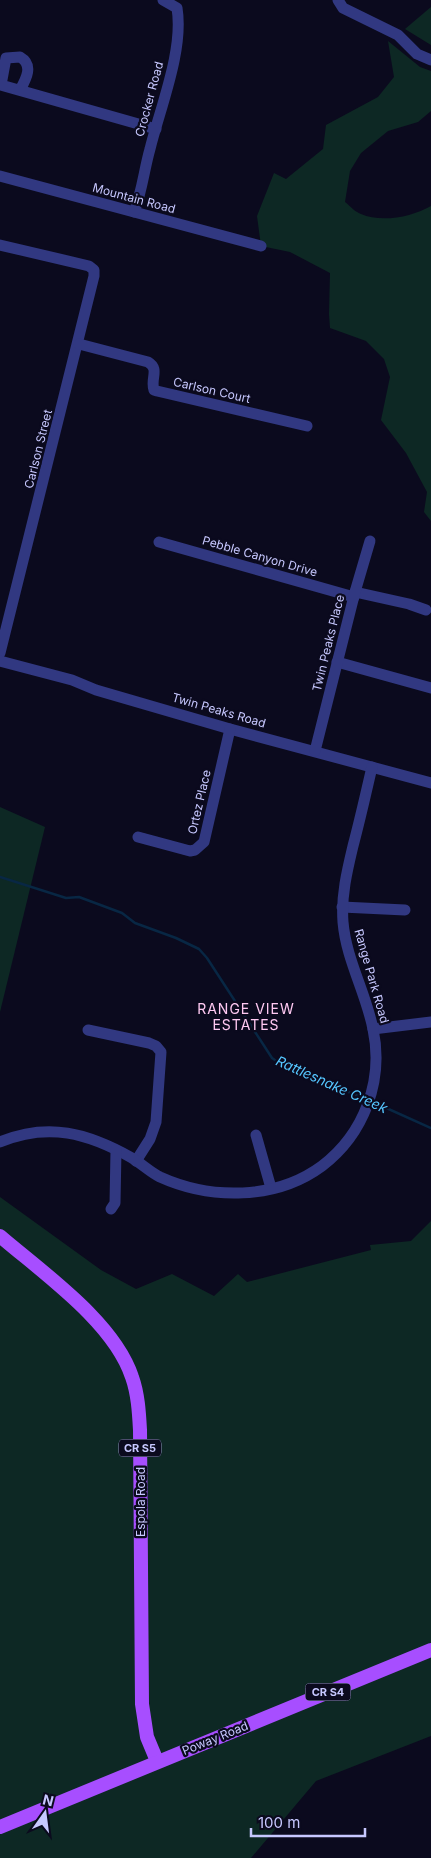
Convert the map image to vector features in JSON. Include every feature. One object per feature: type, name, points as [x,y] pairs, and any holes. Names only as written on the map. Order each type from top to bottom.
[{"type":"main road","name":"Espola Road","points":[[0,1236],[93,1317],[118,1348],[132,1376],[138,1402],[140,1430],[142,1704],[147,1737],[157,1761]]},
{"type":"main road","name":"Poway Road","points":[[0,1827],[431,1650]]},
{"type":"street","name":"Crocker Road","points":[[134,212],[173,62],[180,22],[177,8],[163,0]]},
{"type":"street","points":[[338,0],[343,8],[398,35],[417,54],[431,60]]},
{"type":"street","points":[[20,90],[156,129]]},
{"type":"street","name":"Mountain Road","points":[[0,176],[261,246]]},
{"type":"street","name":"Carlson Street","points":[[0,245],[89,266],[94,270],[79,344],[0,653]]},
{"type":"street","name":"Carlson Court","points":[[79,344],[148,362],[153,365],[155,370],[152,384],[154,390],[307,426]]},
{"type":"street","name":"Twin Peaks Place","points":[[315,751],[354,595],[370,541]]},
{"type":"street","name":"Pebble Canyon Drive","points":[[159,542],[354,595],[409,604],[426,610]]},
{"type":"street","name":"Twin Peaks Road","points":[[0,660],[72,680],[96,690],[431,783]]},
{"type":"street","points":[[337,662],[431,688]]},
{"type":"street","name":"Ortez Place","points":[[138,837],[190,851],[201,847],[204,842],[230,728]]},
{"type":"street","name":"Range Park Road","points":[[0,1142],[31,1132],[60,1131],[93,1139],[136,1161],[162,1178],[202,1190],[229,1194],[271,1188],[294,1181],[318,1169],[333,1157],[352,1135],[368,1106],[374,1078],[376,1051],[373,1029],[345,936],[342,907],[345,882],[372,767]]},
{"type":"street","points":[[342,907],[405,910]]},
{"type":"street","points":[[373,1029],[431,1022]]},
{"type":"street","points":[[88,1030],[149,1043],[156,1046],[160,1052],[156,1122],[150,1139],[136,1161]]},
{"type":"street","points":[[256,1134],[271,1188]]},
{"type":"street","points":[[111,1209],[115,1203],[116,1150]]},
{"type":"green space","points":[[431,7],[431,45],[405,29]]},
{"type":"green space","points":[[388,41],[420,67],[431,71],[431,111],[418,122],[388,131],[361,153],[350,171],[345,202],[359,213],[378,218],[406,216],[431,206],[431,521],[424,512],[427,492],[406,453],[381,420],[390,377],[384,359],[366,341],[330,328],[330,273],[290,252],[261,246],[257,216],[274,173],[286,179],[323,149],[326,125],[378,97],[394,77]]},
{"type":"green space","points":[[0,807],[45,827],[0,1012]]},
{"type":"green space","points":[[0,1197],[101,1270],[136,1289],[172,1274],[214,1296],[238,1274],[247,1282],[371,1250],[370,1245],[411,1241],[431,1221],[431,1736],[316,1781],[251,1858],[0,1858]]},
{"type":"waterway","name":"Rattlesnake Creek","points":[[0,877],[66,898],[79,897],[122,913],[135,923],[176,938],[199,949],[207,958],[272,1058],[282,1065],[366,1099]]},
{"type":"waterway","name":"Rattlesnake Creek","points":[[373,1102],[431,1128]]},
{"type":"district","name":"RANGE VIEW ESTATES","points":[[246,1016]]}]
